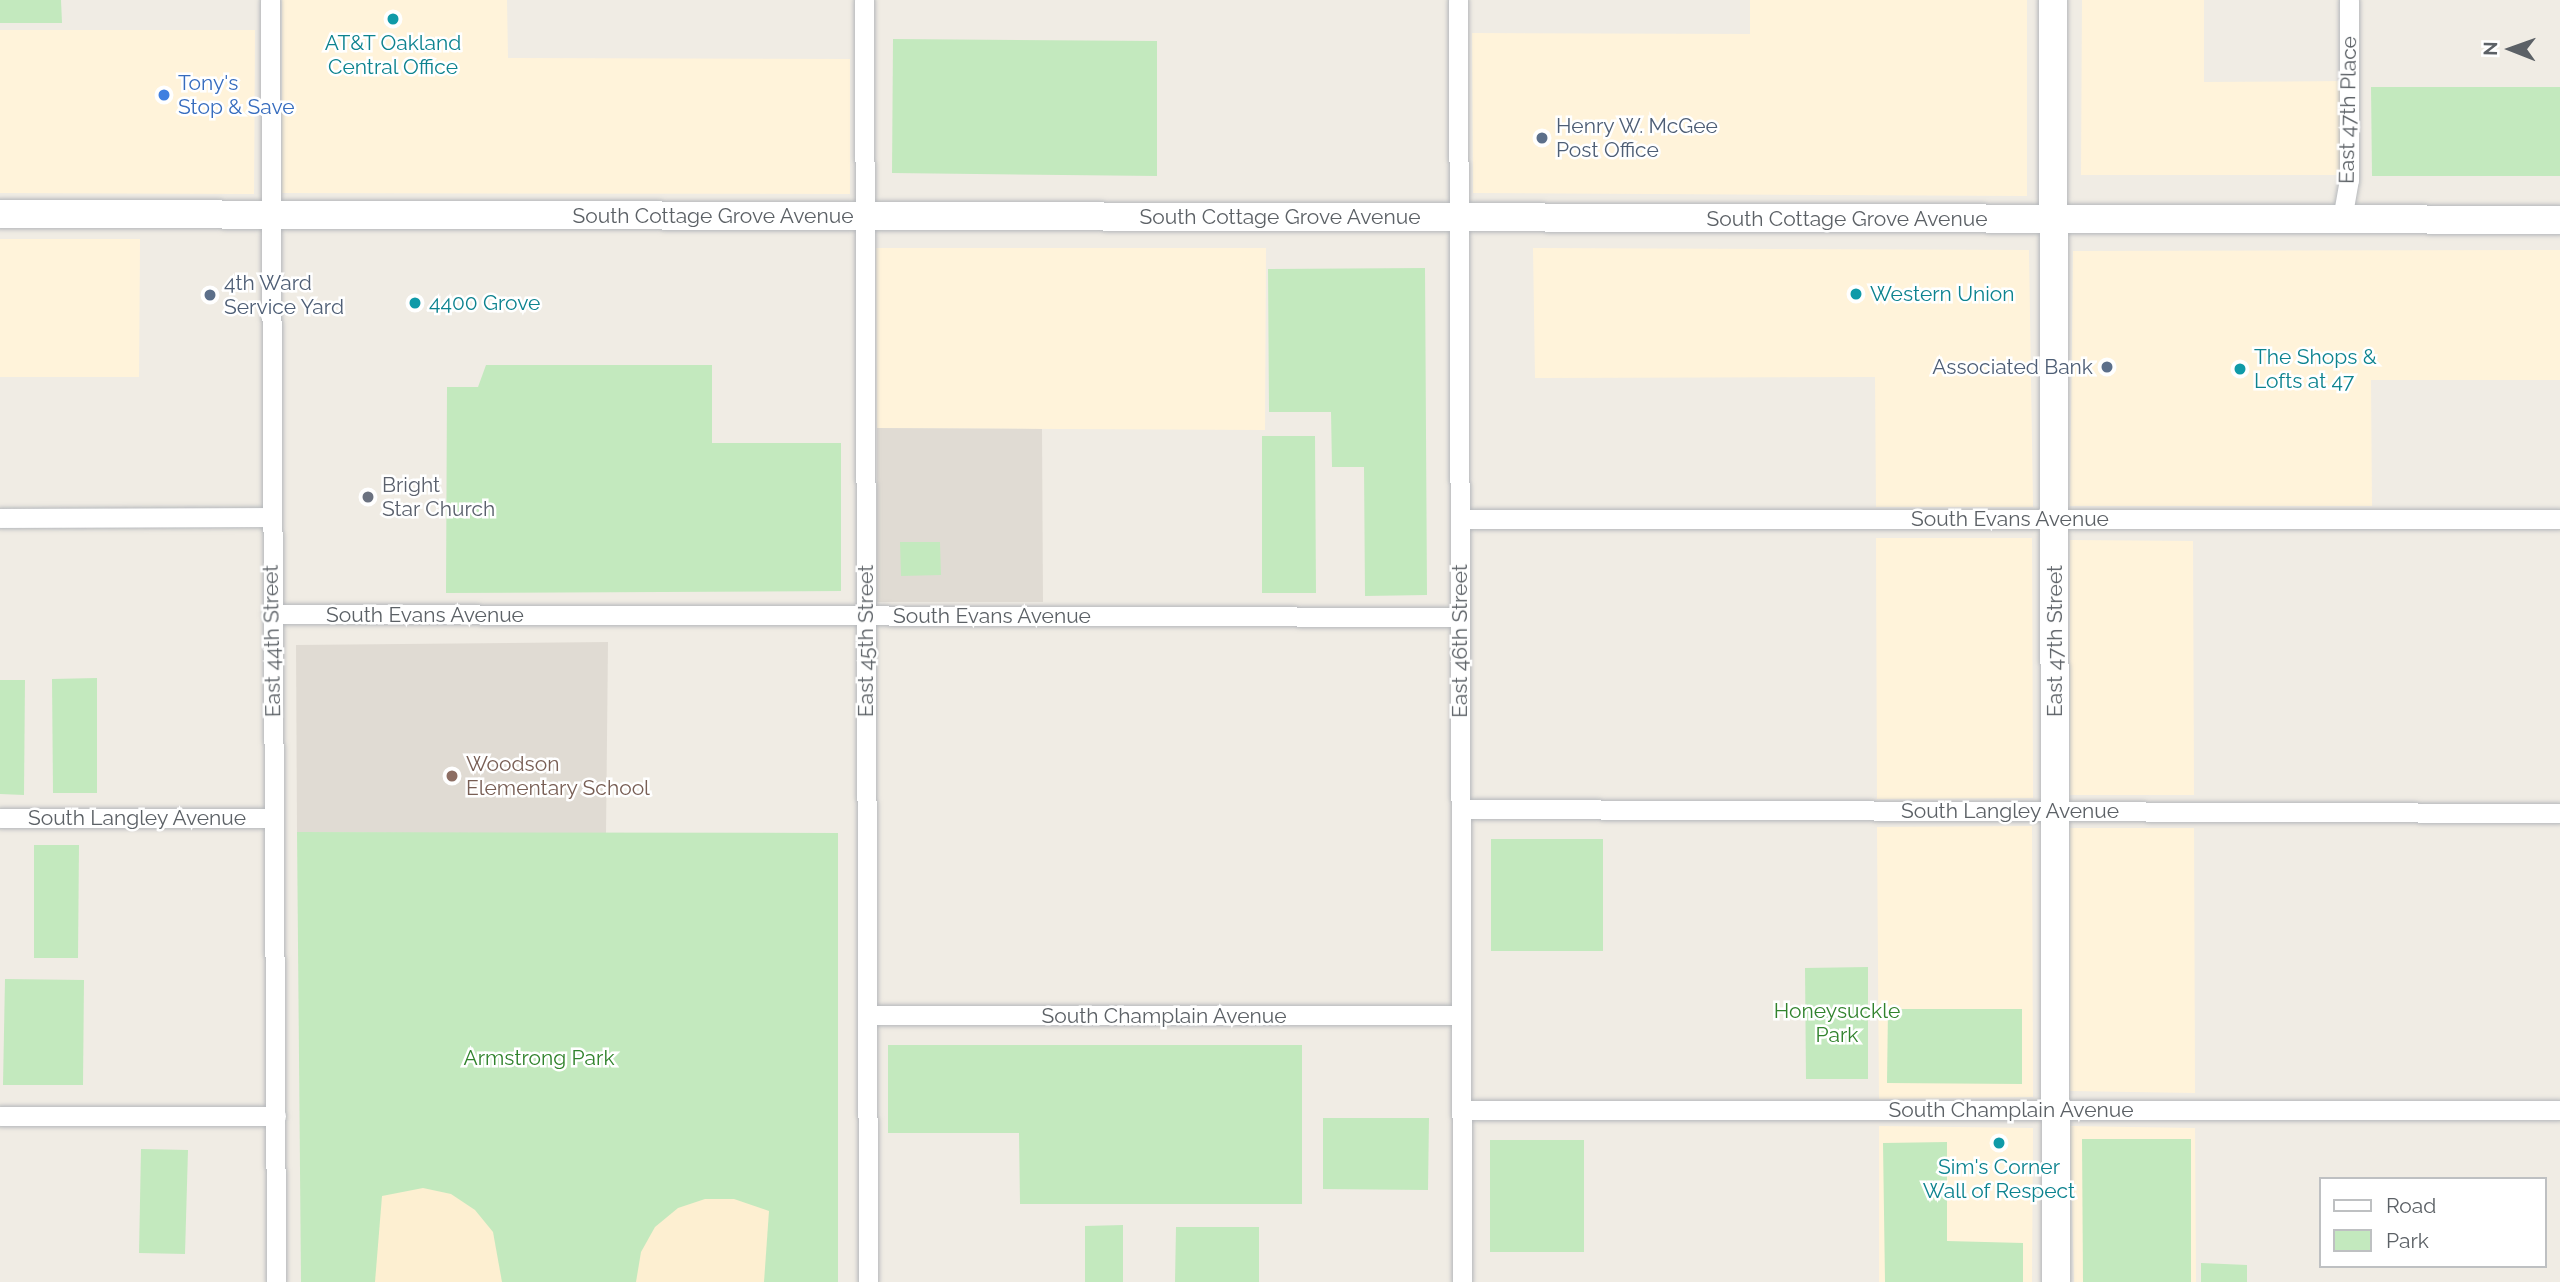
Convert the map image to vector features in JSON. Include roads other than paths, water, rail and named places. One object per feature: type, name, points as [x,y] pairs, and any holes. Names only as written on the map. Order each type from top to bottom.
[{"type":"main road","name":"East 47th Street","points":[[2053,0],[2056,1282]]},
{"type":"main road","name":"South Cottage Grove Avenue","points":[[0,214],[2560,220]]},
{"type":"street","name":"East 44th Street","points":[[270,0],[270,517],[276,1282]]},
{"type":"street","name":"East 45th Street","points":[[864,0],[868,1282]]},
{"type":"street","name":"East 46th Street","points":[[1458,0],[1462,1282]]},
{"type":"street","name":"East 47th Place","points":[[2342,219],[2349,180],[2350,0]]},
{"type":"street","points":[[0,518],[270,517]]},
{"type":"street","name":"South Evans Avenue","points":[[1460,519],[2560,519]]},
{"type":"street","name":"South Evans Avenue","points":[[272,614],[1460,617]]},
{"type":"street","name":"South Langley Avenue","points":[[1461,809],[2560,813]]},
{"type":"street","name":"South Langley Avenue","points":[[0,818],[274,818]]},
{"type":"street","name":"South Champlain Avenue","points":[[867,1015],[1461,1015]]},
{"type":"street","name":"South Champlain Avenue","points":[[1461,1110],[2560,1110]]},
{"type":"street","points":[[0,1116],[276,1116]]},
{"type":"place","name":"AT&T Oakland Central Office","points":[[393,19]]},
{"type":"place","name":"Tony's Stop & Save","points":[[164,95]]},
{"type":"place","name":"Henry W. McGee Post Office","points":[[1542,138]]},
{"type":"place","name":"Western Union","points":[[1856,294]]},
{"type":"place","name":"4th Ward Service Yard","points":[[210,295]]},
{"type":"place","name":"4400 Grove","points":[[415,303]]},
{"type":"place","name":"Associated Bank","points":[[2107,367]]},
{"type":"place","name":"The Shops & Lofts at 47","points":[[2240,369]]},
{"type":"place","name":"Bright Star Church","points":[[368,497]]},
{"type":"place","name":"Woodson Elementary School","points":[[452,776]]},
{"type":"place","name":"Sim's Corner Wall of Respect","points":[[1999,1143]]},
{"type":"park label","name":"Honeysuckle Park","points":[[1837,1023]]},
{"type":"park label","name":"Armstrong Park","points":[[539,1058]]}]
